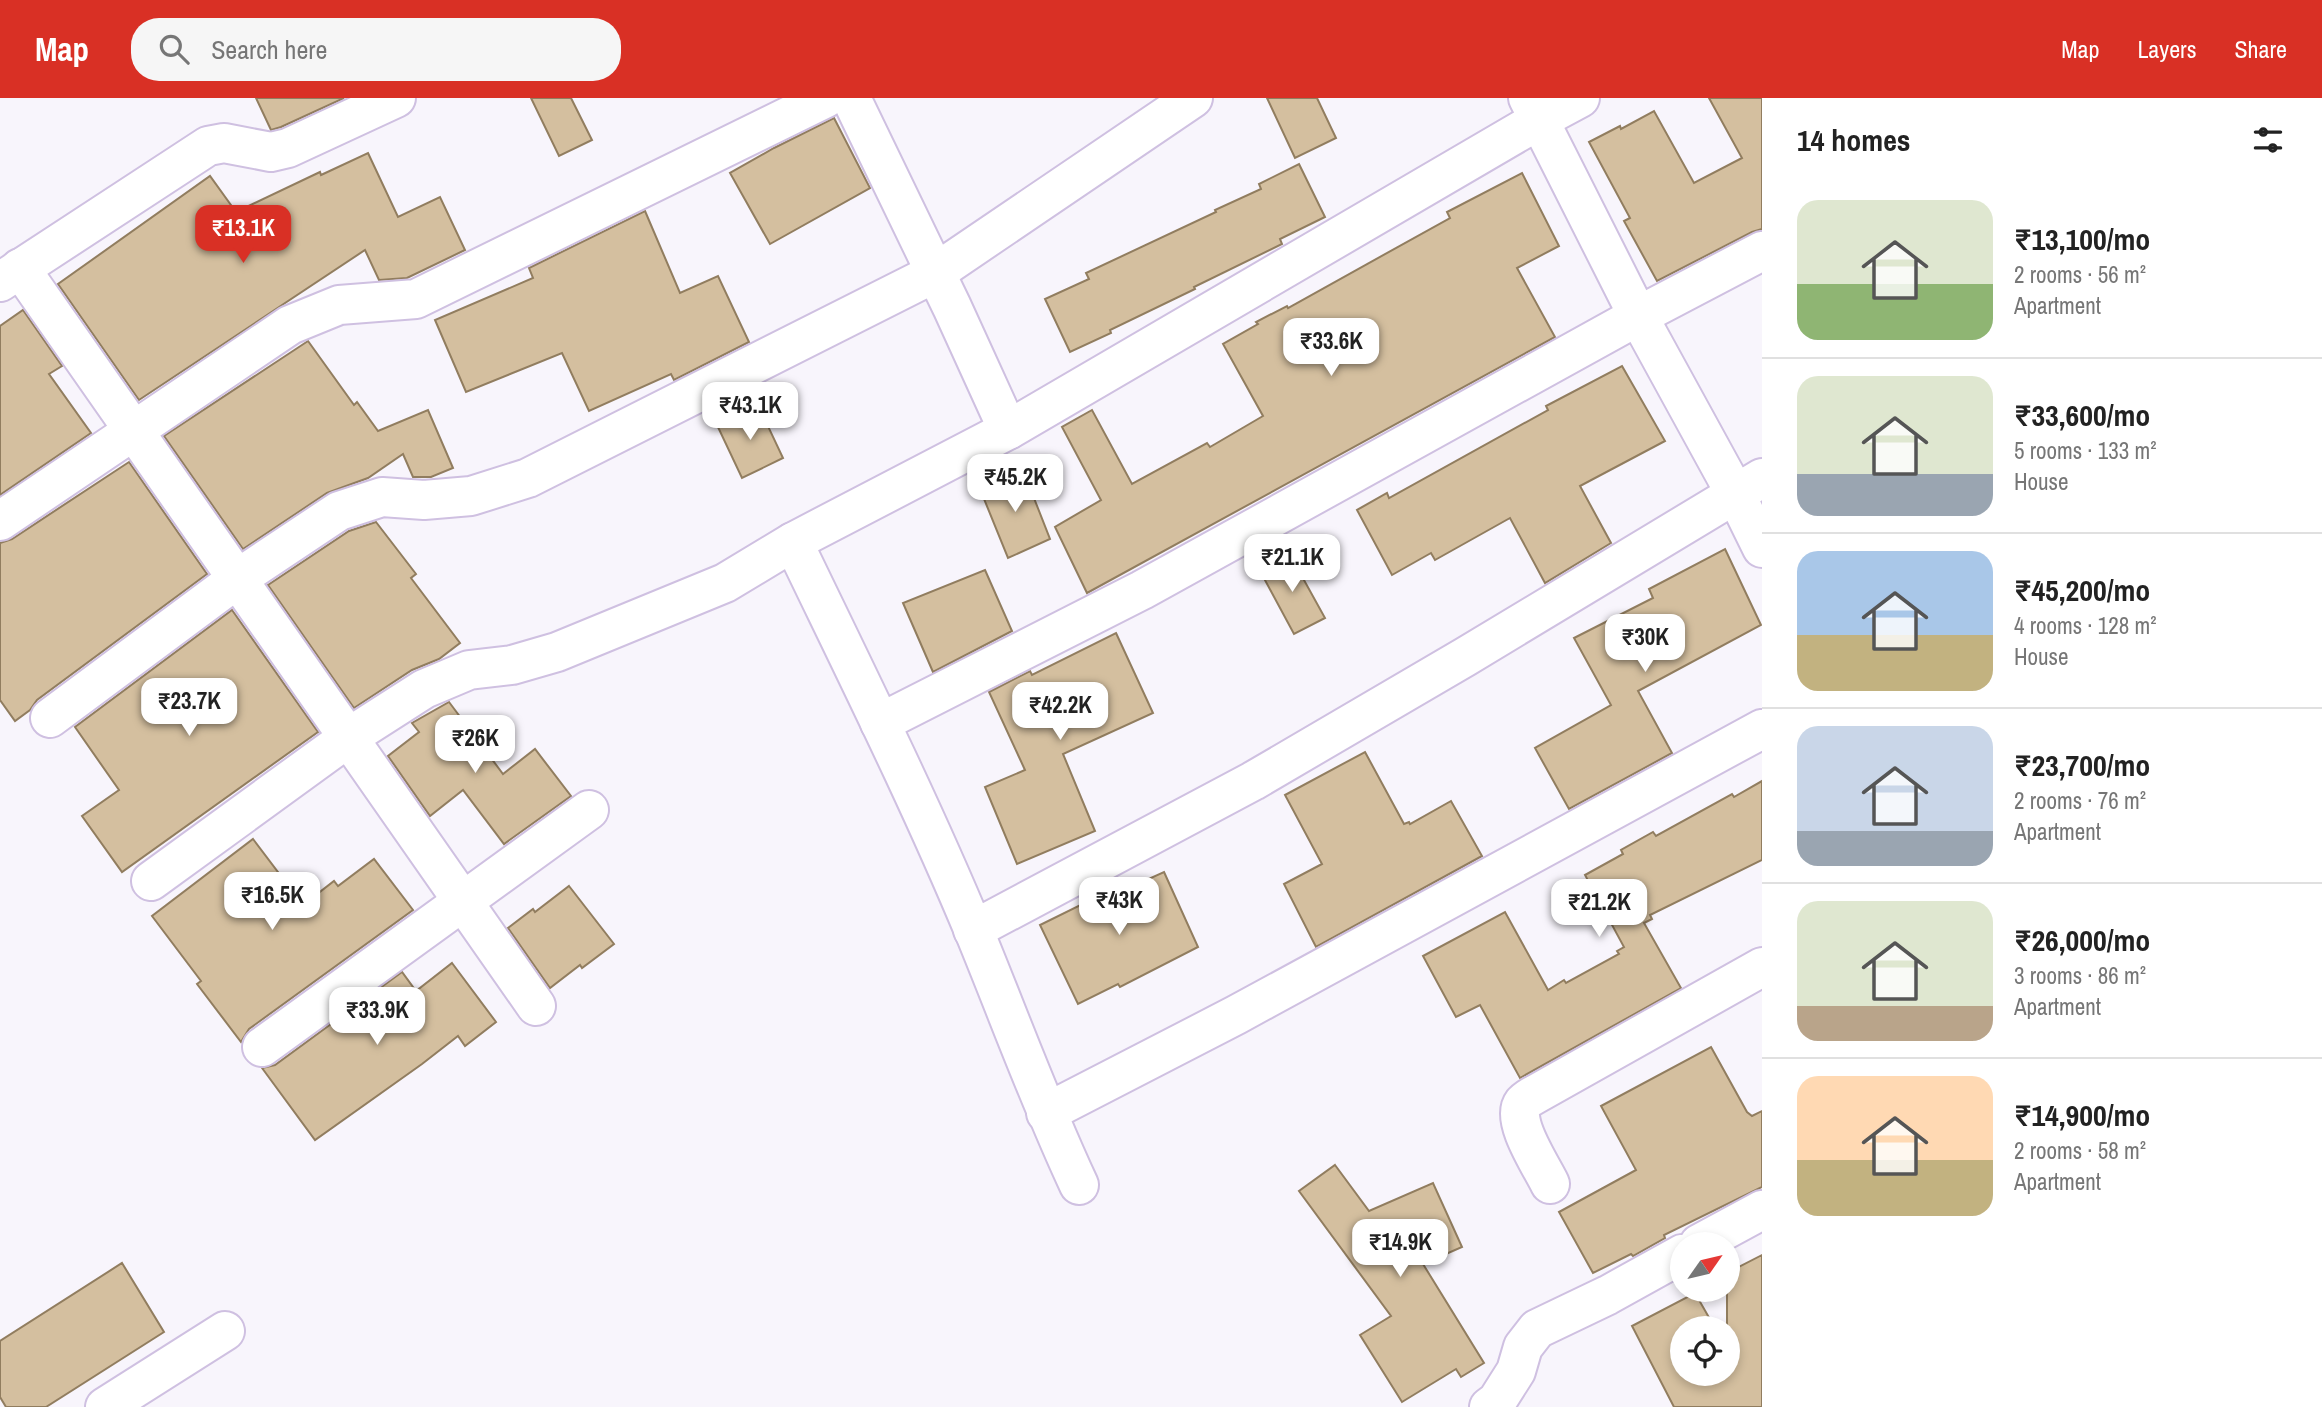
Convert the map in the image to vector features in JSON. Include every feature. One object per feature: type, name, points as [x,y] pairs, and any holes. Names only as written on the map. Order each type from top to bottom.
[{"type":"street","points":[[396,98],[288,148],[271,152],[224,142],[208,146],[10,275],[132,430],[536,1006]]},
{"type":"street","points":[[0,521],[290,325],[339,305],[416,299],[826,98]]},
{"type":"street","points":[[851,98],[1009,430]]},
{"type":"street","points":[[50,718],[237,579],[339,511],[382,497],[424,500],[471,496],[528,478],[935,273],[1193,98]]},
{"type":"street","points":[[151,881],[349,737],[424,689],[470,670],[512,665],[557,652],[725,583],[793,542],[1009,430],[1534,109],[1580,98]]},
{"type":"street","points":[[1534,109],[1638,316],[1749,486],[1762,548]]},
{"type":"street","points":[[880,723],[1142,590],[1638,316],[1762,251]]},
{"type":"street","points":[[973,930],[1254,781],[1749,486]]},
{"type":"street","points":[[793,542],[880,723],[973,930],[1045,1113],[1079,1185]]},
{"type":"street","points":[[1045,1113],[1236,1015],[1762,729]]},
{"type":"street","points":[[262,1047],[589,810]]},
{"type":"street","points":[[1550,1184],[1524,1133],[1518,1115],[1522,1104],[1762,967]]},
{"type":"street","points":[[1721,1232],[1762,1210]]},
{"type":"street","points":[[1489,1407],[1497,1401],[1516,1371],[1523,1347],[1538,1329],[1670,1261]]},
{"type":"street","points":[[105,1407],[225,1331]]},
{"type":"building","points":[[256,98],[344,98],[271,130]]},
{"type":"building","points":[[531,98],[571,98],[592,140],[559,156]]},
{"type":"building","points":[[1267,98],[1317,98],[1336,138],[1295,158]]},
{"type":"building","points":[[1709,98],[1762,98],[1762,229],[1657,281],[1624,221],[1630,218],[1589,142],[1654,111],[1694,183],[1742,158]]},
{"type":"building","points":[[834,118],[870,188],[770,244],[730,173]]},
{"type":"building","points":[[368,153],[398,217],[440,197],[465,250],[407,278],[379,280],[365,250],[139,400],[58,284],[210,176],[236,212],[320,172],[321,175]]},
{"type":"building","points":[[1299,164],[1325,217],[1280,239],[1282,244],[1070,352],[1045,299],[1089,279],[1086,273],[1261,189],[1259,184]]},
{"type":"building","points":[[1522,173],[1559,246],[1517,268],[1555,337],[1087,593],[1055,527],[1101,500],[1062,427],[1092,410],[1132,484],[1207,443],[1210,447],[1263,416],[1223,344],[1258,324],[1256,322],[1287,306],[1288,308],[1450,218],[1447,212]]},
{"type":"building","points":[[645,211],[680,293],[718,276],[749,342],[674,380],[671,374],[589,411],[562,353],[466,392],[435,320],[533,278],[529,268]]},
{"type":"building","points":[[23,310],[62,366],[49,374],[91,433],[0,495],[0,326]]},
{"type":"building","points":[[308,341],[354,405],[357,402],[378,431],[428,410],[453,468],[431,477],[413,477],[403,454],[368,478],[327,493],[243,549],[164,436]]},
{"type":"building","points":[[1622,366],[1665,441],[1580,486],[1611,543],[1545,583],[1510,518],[1435,560],[1431,553],[1392,575],[1357,510],[1387,493],[1389,498],[1548,410],[1546,406]]},
{"type":"building","points":[[758,405],[783,458],[742,478],[717,425]]},
{"type":"building","points":[[129,462],[207,574],[37,700],[30,710],[15,721],[0,700],[0,543],[12,539]]},
{"type":"building","points":[[1023,470],[1050,539],[1008,558],[980,489]]},
{"type":"building","points":[[376,522],[416,574],[411,578],[460,643],[439,659],[412,670],[354,708],[268,585],[349,531]]},
{"type":"building","points":[[1725,549],[1761,625],[1638,691],[1672,753],[1569,809],[1535,748],[1611,705],[1574,638],[1653,598],[1649,589]]},
{"type":"building","points":[[1289,553],[1325,618],[1294,634],[1259,569]]},
{"type":"building","points":[[985,570],[1012,631],[933,672],[903,603]]},
{"type":"building","points":[[232,610],[318,732],[122,872],[82,816],[119,790],[75,727]]},
{"type":"building","points":[[1116,633],[1153,713],[1063,754],[1095,831],[1017,864],[985,787],[1025,770],[989,692],[1030,671],[1032,675]]},
{"type":"building","points":[[449,702],[503,774],[535,749],[571,796],[504,844],[463,790],[430,816],[388,756],[419,732],[412,723]]},
{"type":"building","points":[[1365,752],[1404,824],[1410,824],[1451,801],[1482,856],[1316,947],[1284,884],[1322,864],[1285,795]]},
{"type":"building","points":[[1762,781],[1762,860],[1650,915],[1652,919],[1644,923],[1681,988],[1520,1078],[1480,1005],[1456,1017],[1423,956],[1505,912],[1548,990],[1564,980],[1566,983],[1619,954],[1617,951],[1624,947],[1585,875],[1623,854],[1621,850],[1653,832],[1656,836],[1732,794],[1734,797]]},
{"type":"building","points":[[253,839],[303,905],[334,881],[338,886],[374,859],[413,910],[249,1029],[241,1042],[197,984],[201,981],[152,916]]},
{"type":"building","points":[[1164,872],[1198,947],[1120,987],[1118,984],[1078,1004],[1040,925],[1119,886],[1122,891]]},
{"type":"building","points":[[569,886],[614,944],[550,988],[508,928],[533,909],[535,912]]},
{"type":"building","points":[[452,963],[496,1022],[465,1046],[458,1036],[315,1140],[262,1068],[275,1065],[402,972],[416,991]]},
{"type":"building","points":[[1711,1047],[1747,1112],[1752,1116],[1762,1111],[1762,1187],[1664,1235],[1665,1238],[1633,1256],[1631,1254],[1593,1273],[1559,1212],[1636,1170],[1601,1106]]},
{"type":"building","points":[[1335,1165],[1369,1211],[1433,1183],[1462,1247],[1423,1264],[1484,1363],[1461,1377],[1456,1369],[1402,1402],[1360,1335],[1391,1316],[1299,1191]]},
{"type":"building","points":[[1762,1255],[1762,1407],[1674,1407],[1632,1326],[1678,1302],[1700,1302],[1708,1316],[1670,1316],[1670,1386],[1740,1386],[1740,1316],[1727,1316],[1727,1302],[1740,1302],[1740,1266]]},
{"type":"building","points":[[122,1263],[164,1332],[46,1407],[6,1407],[0,1397],[0,1341]]}]
